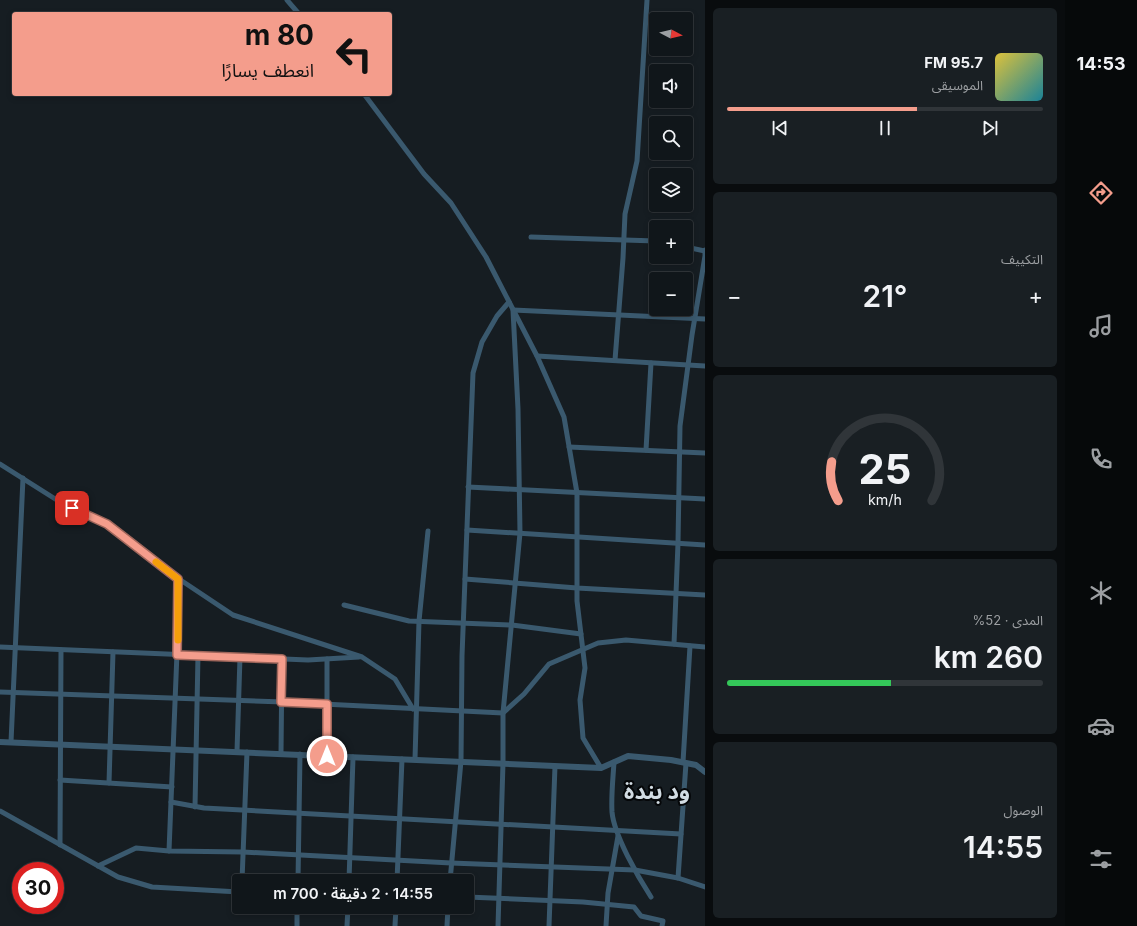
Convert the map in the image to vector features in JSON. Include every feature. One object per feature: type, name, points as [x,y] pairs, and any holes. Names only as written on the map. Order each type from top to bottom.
[{"type":"street","points":[[287,0],[297,12]]},
{"type":"street","points":[[615,360],[624,240],[624,214],[637,161],[647,0]]},
{"type":"street","points":[[366,96],[424,174],[451,202],[486,257],[537,356],[564,417],[577,493],[577,601],[584,649],[585,668],[580,700],[583,738],[600,768]]},
{"type":"street","points":[[531,237],[649,241]]},
{"type":"street","points":[[674,644],[678,543],[680,426],[694,318],[705,256],[705,250],[693,248]]},
{"type":"street","points":[[450,874],[454,822],[461,761],[463,624],[473,373],[482,342],[497,316],[509,302]]},
{"type":"street","points":[[513,310],[705,319]]},
{"type":"street","points":[[498,926],[504,713],[520,533],[518,409],[513,310]]},
{"type":"street","points":[[537,356],[705,366]]},
{"type":"street","points":[[646,450],[651,363]]},
{"type":"street","points":[[569,447],[705,453]]},
{"type":"street","points":[[0,464],[60,502],[107,524],[178,579],[233,615],[362,657],[395,679],[415,709]]},
{"type":"street","points":[[11,742],[23,478]]},
{"type":"street","points":[[468,488],[705,500]]},
{"type":"street","points":[[467,530],[705,545]]},
{"type":"street","points":[[415,759],[415,709],[419,621],[428,531]]},
{"type":"street","points":[[169,851],[177,655],[178,579]]},
{"type":"street","points":[[465,579],[577,588],[705,595]]},
{"type":"street","points":[[344,605],[409,621],[512,625],[582,634]]},
{"type":"street","points":[[0,692],[239,700],[504,713],[524,694],[548,664],[598,644],[626,640],[705,647]]},
{"type":"street","points":[[678,878],[690,646]]},
{"type":"street","points":[[0,647],[282,659],[362,657]]},
{"type":"street","points":[[60,845],[61,650]]},
{"type":"street","points":[[109,783],[113,652]]},
{"type":"street","points":[[195,806],[198,655]]},
{"type":"street","points":[[237,751],[240,657]]},
{"type":"street","points":[[281,753],[282,659]]},
{"type":"street","points":[[327,659],[327,756]]},
{"type":"street","points":[[0,742],[237,751],[600,768],[628,756],[684,762],[696,765],[705,772]]},
{"type":"street","points":[[242,874],[247,752]]},
{"type":"street","points":[[298,874],[300,754]]},
{"type":"street","points":[[349,874],[353,757]]},
{"type":"street","points":[[397,874],[402,759]]},
{"type":"street","points":[[614,762],[612,813],[618,833],[635,870],[651,897]]},
{"type":"street","points":[[549,926],[556,766]]},
{"type":"street","points":[[60,780],[172,787]]},
{"type":"street","points":[[171,802],[204,808],[299,814],[553,827],[618,833],[681,834]]},
{"type":"street","points":[[0,811],[118,877],[152,887],[232,892]]},
{"type":"street","points":[[606,926],[607,904],[618,833]]},
{"type":"street","points":[[98,866],[136,848],[169,851],[243,852],[451,863],[635,870],[678,878],[705,887]]},
{"type":"street","points":[[474,897],[550,900],[634,906],[641,916],[663,921],[662,926]]},
{"type":"street","points":[[297,914],[297,926]]},
{"type":"street","points":[[347,926],[348,914]]},
{"type":"street","points":[[395,926],[396,914]]},
{"type":"street","points":[[448,914],[448,926]]},
{"type":"slow traffic","points":[[156,562],[178,579],[178,640]]},
{"type":"district","name":"ود بندة","points":[[657,791]]},
{"type":"route","points":[[72,508],[107,524],[178,579],[177,655],[282,659],[281,702],[327,704],[327,756]]}]
